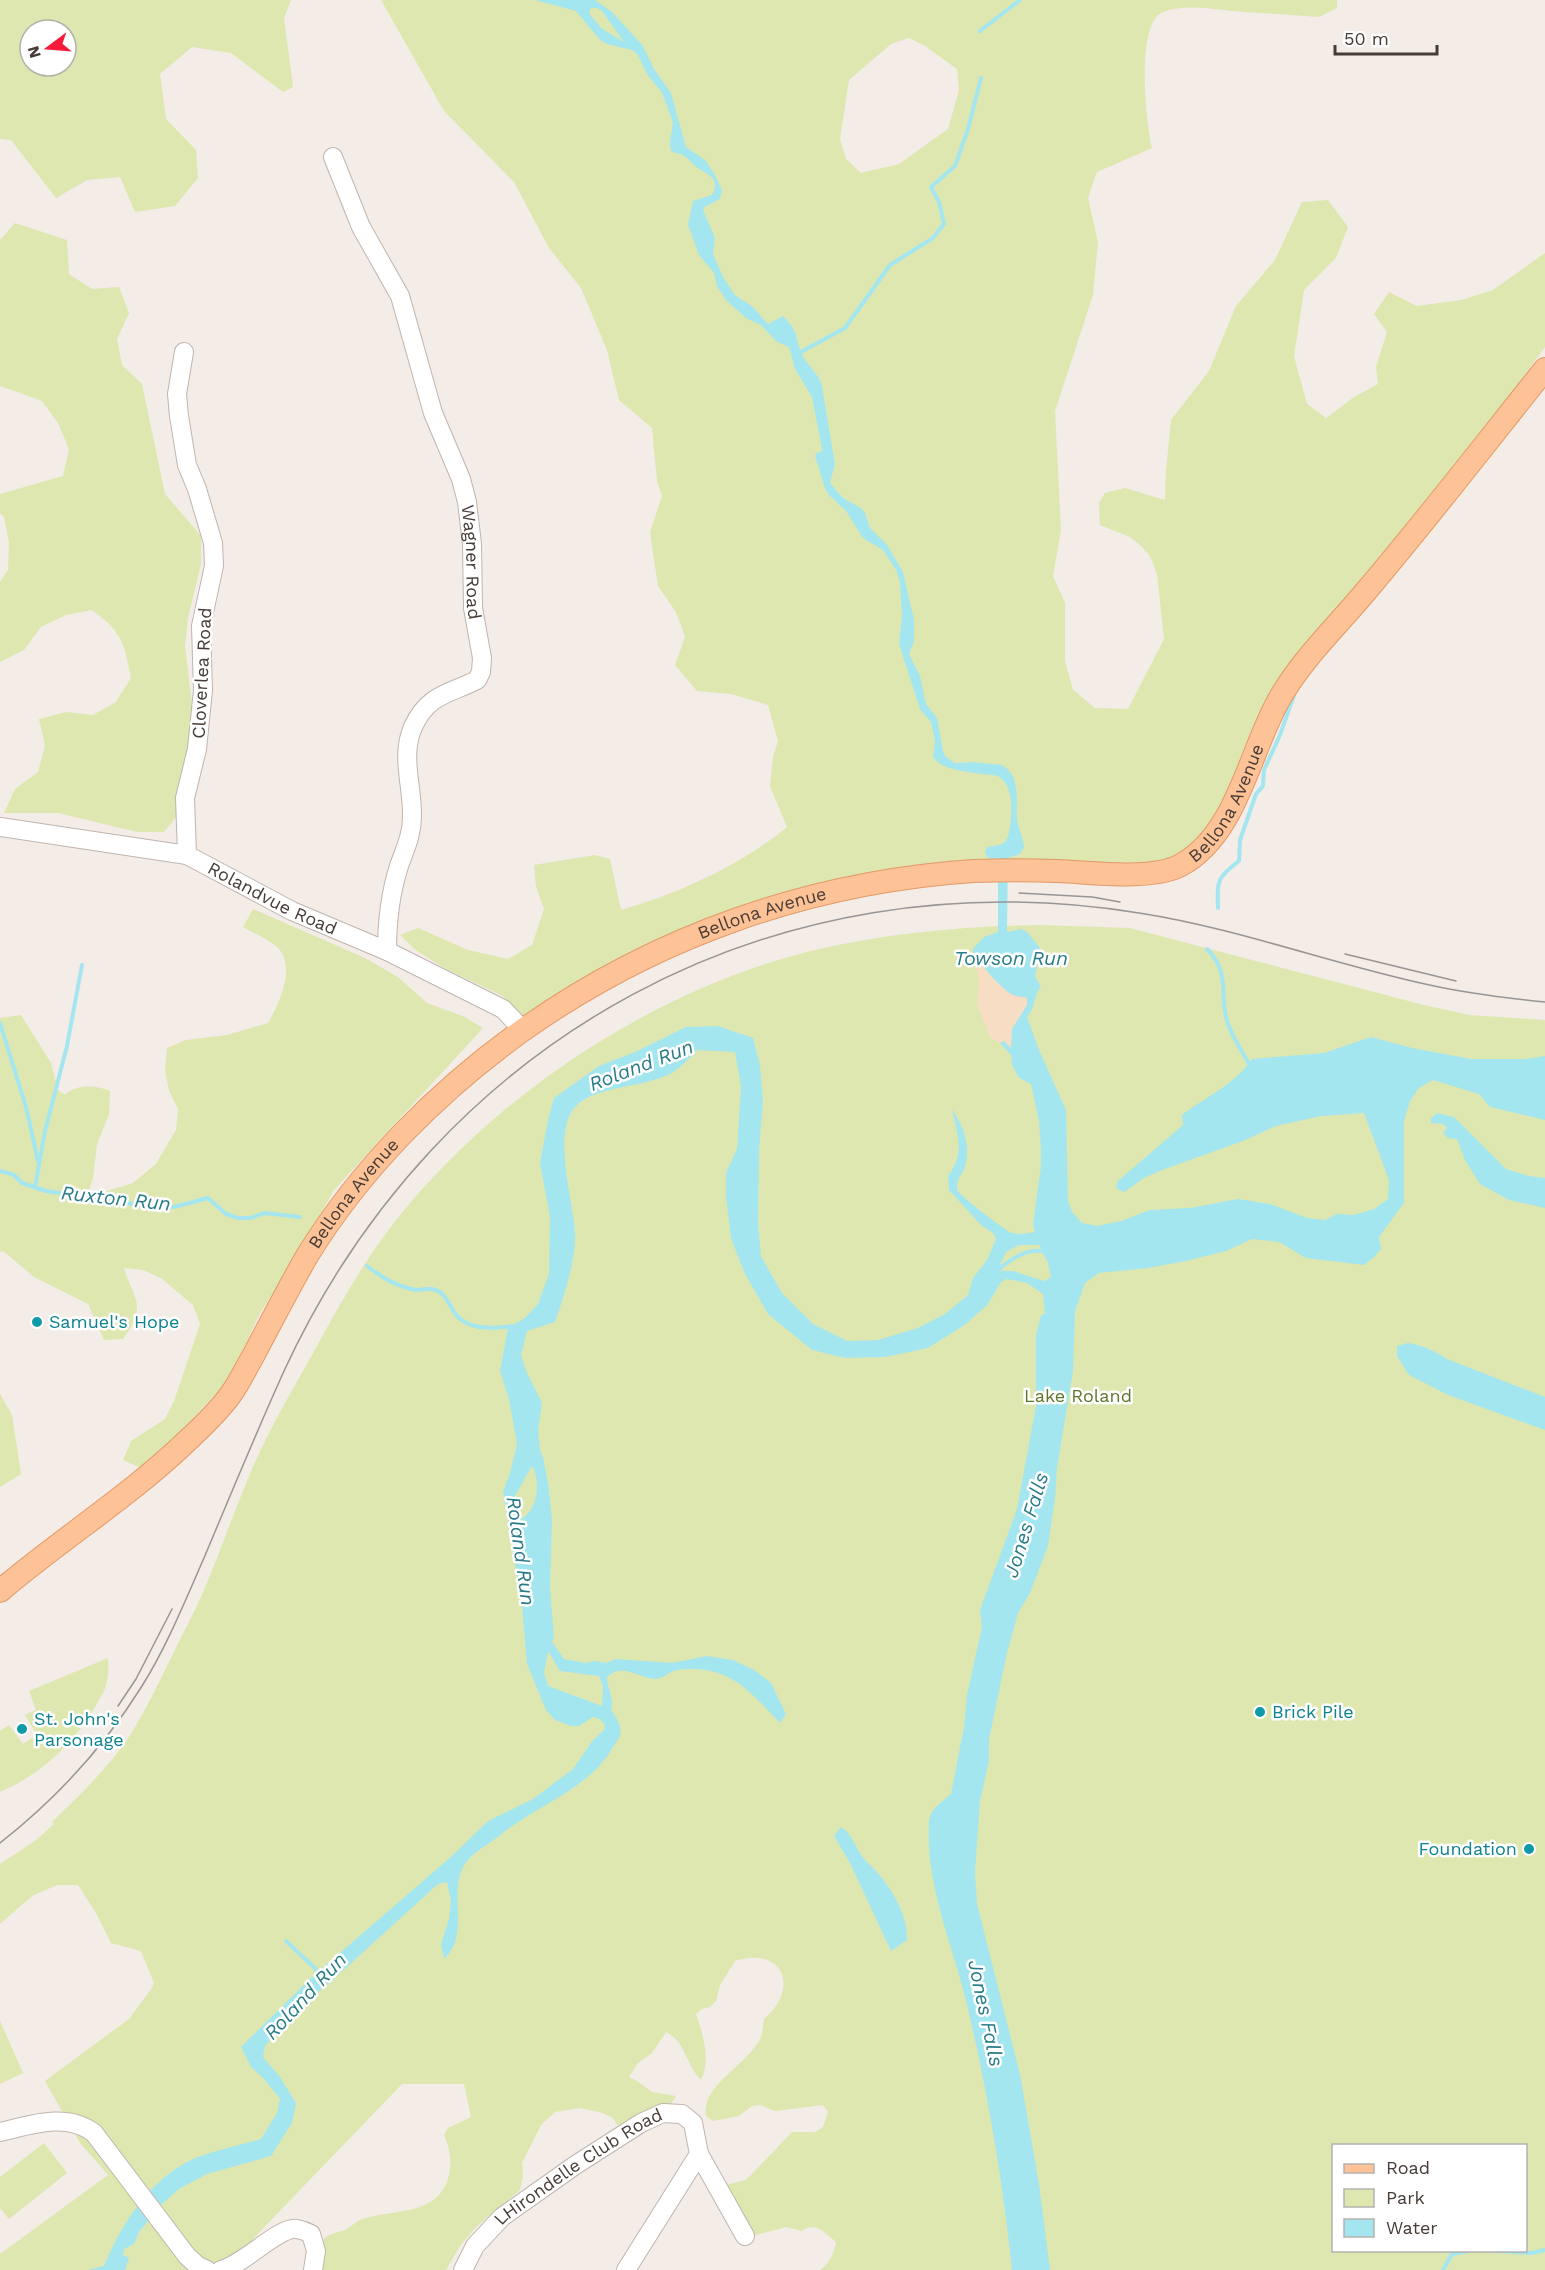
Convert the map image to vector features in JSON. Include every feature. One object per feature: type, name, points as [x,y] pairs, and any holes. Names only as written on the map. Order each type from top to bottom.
[{"type":"main road","name":"Bellona Avenue","points":[[0,1592],[25,1570],[158,1469],[202,1427],[232,1393],[308,1255],[353,1191],[427,1110],[470,1071],[523,1030],[567,1001],[633,962],[683,939],[739,917],[855,887],[932,875],[1014,870],[1150,873],[1170,870],[1186,862],[1203,848],[1218,830],[1278,702],[1294,675],[1379,576],[1545,369]]},
{"type":"street","name":"Wagner Road","points":[[333,157],[361,227],[400,296],[433,413],[461,479],[467,502],[472,544],[473,608],[482,658],[481,672],[477,680],[434,698],[413,726],[408,746],[412,817],[408,844],[391,896],[387,926],[387,951]]},
{"type":"street","name":"Cloverlea Road","points":[[184,352],[177,394],[179,416],[187,465],[200,498],[213,543],[214,566],[201,626],[203,690],[197,749],[185,798],[187,855]]},
{"type":"street","name":"Rolandvue Road","points":[[0,827],[187,855],[292,911],[387,951],[503,1009],[523,1030]]},
{"type":"street","name":"LHirondelle Club Road","points":[[463,2270],[475,2246],[502,2217],[574,2166],[641,2123],[663,2114],[682,2114],[693,2123],[699,2154]]},
{"type":"street","points":[[0,2132],[38,2123],[62,2121],[85,2127],[93,2133],[174,2240],[198,2266],[207,2270]]},
{"type":"street","points":[[626,2270],[699,2154],[745,2236]]},
{"type":"street","points":[[221,2270],[245,2260],[280,2233],[296,2228],[311,2234],[316,2251],[313,2270]]},
{"type":"green space","points":[[0,0],[291,0],[284,18],[293,87],[283,92],[231,53],[192,47],[160,74],[166,119],[196,150],[198,178],[175,206],[135,212],[120,177],[87,180],[56,198],[11,140],[0,139]]},
{"type":"green space","points":[[381,0],[1337,0],[1337,8],[1319,17],[1197,8],[1180,8],[1163,12],[1154,20],[1146,53],[1145,97],[1152,148],[1097,172],[1088,198],[1098,242],[1093,295],[1055,411],[1061,530],[1053,576],[1065,603],[1065,661],[1073,690],[1095,708],[1128,709],[1164,639],[1157,574],[1150,556],[1130,537],[1100,525],[1099,503],[1105,493],[1125,488],[1165,500],[1171,420],[1209,371],[1236,306],[1275,260],[1302,202],[1328,200],[1348,227],[1336,258],[1304,290],[1294,356],[1307,404],[1326,418],[1354,397],[1378,384],[1376,367],[1387,332],[1374,314],[1389,292],[1417,306],[1461,300],[1493,290],[1545,253],[1545,347],[1246,757],[1209,827],[1193,846],[1167,859],[1149,862],[1085,863],[855,878],[523,1018],[503,996],[446,969],[417,951],[400,935],[418,928],[468,950],[508,959],[532,945],[544,909],[536,887],[534,865],[595,855],[610,859],[621,910],[687,887],[708,877],[749,854],[787,827],[770,786],[773,757],[778,741],[768,705],[731,694],[697,691],[675,665],[685,637],[676,612],[658,586],[650,532],[662,496],[657,481],[652,428],[619,400],[607,350],[581,288],[549,248],[514,182],[444,111]],"holes":[[[909,38],[925,46],[957,69],[959,90],[948,129],[899,164],[861,173],[846,159],[840,139],[849,80],[891,44]]]},
{"type":"green space","points":[[15,223],[67,240],[69,274],[92,289],[119,287],[129,313],[117,339],[122,365],[142,384],[165,494],[201,536],[201,564],[188,618],[185,646],[195,730],[181,811],[164,832],[137,832],[58,813],[4,813],[15,789],[38,772],[45,746],[39,719],[66,712],[93,715],[116,702],[131,678],[126,655],[116,632],[92,610],[66,615],[41,627],[24,650],[0,662],[0,582],[8,570],[9,543],[4,517],[0,513],[0,494],[63,476],[69,449],[58,423],[42,401],[0,386],[0,240]]},
{"type":"green space","points":[[253,909],[363,957],[398,977],[427,1003],[465,1017],[483,1028],[334,1190],[295,1259],[259,1315],[228,1381],[157,1456],[141,1468],[123,1460],[131,1441],[165,1419],[174,1401],[200,1324],[193,1305],[161,1278],[143,1270],[124,1268],[137,1303],[135,1318],[123,1339],[104,1340],[88,1304],[34,1277],[3,1251],[0,1252],[0,1018],[21,1015],[51,1063],[58,1090],[65,1095],[80,1087],[110,1091],[109,1114],[97,1144],[93,1178],[87,1197],[133,1183],[156,1164],[176,1130],[178,1109],[169,1091],[165,1070],[167,1048],[186,1040],[227,1035],[268,1023],[277,1006],[284,984],[286,963],[276,946],[243,927]]},
{"type":"green space","name":"Lake Roland","points":[[1039,925],[1130,928],[1469,1015],[1545,1020],[1545,2270],[820,2270],[831,2258],[836,2242],[824,2232],[812,2227],[802,2231],[786,2227],[756,2235],[748,2234],[716,2197],[729,2184],[745,2180],[751,2175],[792,2132],[815,2132],[823,2127],[828,2112],[823,2105],[775,2111],[760,2105],[752,2106],[739,2116],[713,2121],[706,2116],[706,2105],[711,2094],[755,2047],[762,2035],[764,2019],[782,1995],[784,1983],[775,1965],[765,1959],[752,1958],[735,1961],[720,1985],[716,2001],[696,2014],[706,2055],[701,2080],[678,2042],[666,2032],[652,2053],[638,2063],[629,2077],[652,2092],[676,2096],[666,2108],[617,2125],[613,2118],[603,2113],[580,2108],[555,2112],[541,2125],[522,2163],[523,2176],[520,2190],[476,2227],[460,2246],[446,2270],[322,2270],[324,2239],[347,2229],[360,2220],[425,2205],[444,2189],[450,2170],[450,2155],[444,2135],[448,2128],[471,2117],[464,2084],[402,2084],[223,2270],[0,2270],[0,2254],[108,2175],[80,2143],[45,2081],[129,2019],[154,1983],[141,1951],[111,1943],[78,1885],[57,1885],[32,1896],[0,1924],[0,1864],[35,1841],[54,1824],[52,1822],[103,1771],[129,1737],[152,1696],[200,1598],[252,1469],[273,1426],[347,1292],[387,1232],[427,1184],[473,1138],[522,1096],[576,1057],[632,1023],[690,993],[750,969],[811,951],[867,939],[953,929]]},
{"type":"green space","points":[[0,1394],[12,1415],[21,1474],[0,1487]]},
{"type":"green space","points":[[108,1658],[108,1679],[105,1689],[79,1730],[44,1766],[0,1792],[0,1731],[9,1725],[23,1744],[37,1735],[25,1715],[36,1710],[29,1691]]},
{"type":"green space","points":[[0,2021],[23,2073],[0,2084]]},
{"type":"green space","points":[[44,2143],[67,2173],[9,2219],[0,2208],[0,2177]]},
{"type":"sand","points":[[971,950],[992,978],[1009,992],[1027,998],[1027,1005],[1012,1029],[1011,1049],[1005,1042],[1000,1043],[990,1038],[977,1004],[979,978]]},
{"type":"water","points":[[535,0],[595,0],[612,12],[643,46],[654,69],[671,93],[686,147],[705,160],[722,190],[720,199],[703,210],[715,238],[713,254],[723,277],[735,295],[752,306],[768,324],[783,316],[789,322],[804,358],[819,378],[835,464],[830,483],[843,498],[861,508],[870,528],[887,545],[903,572],[914,620],[914,641],[909,654],[920,676],[926,704],[937,718],[946,757],[955,763],[1002,765],[1012,775],[1015,782],[1018,822],[1024,847],[1020,854],[1008,858],[1007,932],[1021,929],[1027,932],[1040,948],[1035,977],[1041,986],[1027,1017],[1066,1110],[1068,1200],[1072,1212],[1082,1223],[1097,1226],[1121,1221],[1150,1210],[1190,1208],[1238,1199],[1270,1204],[1307,1218],[1325,1220],[1337,1214],[1354,1215],[1374,1209],[1388,1199],[1389,1180],[1364,1113],[1321,1116],[1276,1126],[1243,1141],[1162,1170],[1144,1178],[1124,1192],[1116,1188],[1118,1181],[1183,1125],[1182,1115],[1229,1083],[1252,1059],[1324,1053],[1371,1037],[1412,1048],[1471,1059],[1526,1059],[1545,1056],[1545,1120],[1490,1107],[1479,1094],[1433,1080],[1419,1088],[1410,1101],[1404,1121],[1404,1203],[1379,1237],[1381,1249],[1364,1265],[1306,1258],[1279,1242],[1252,1239],[1226,1251],[1186,1261],[1099,1273],[1085,1283],[1075,1311],[1073,1371],[1057,1468],[1048,1546],[1030,1593],[1018,1613],[1007,1653],[989,1739],[989,1761],[980,1801],[975,1872],[977,1904],[1020,2074],[1039,2184],[1050,2270],[1012,2270],[999,2172],[975,2041],[931,1870],[929,1822],[934,1810],[951,1794],[964,1727],[967,1695],[982,1627],[980,1610],[1017,1509],[1036,1406],[1036,1335],[1041,1316],[1045,1313],[1043,1294],[1027,1283],[1007,1279],[1001,1282],[988,1304],[966,1324],[928,1348],[885,1357],[845,1358],[812,1350],[768,1314],[744,1272],[731,1238],[726,1197],[726,1173],[737,1149],[741,1087],[735,1052],[697,1050],[670,1074],[648,1082],[602,1092],[582,1101],[571,1113],[566,1128],[564,1147],[575,1227],[570,1272],[555,1322],[527,1331],[521,1355],[542,1403],[538,1430],[552,1519],[550,1589],[554,1637],[552,1642],[564,1659],[585,1663],[596,1661],[606,1663],[616,1659],[672,1663],[707,1656],[733,1660],[754,1670],[771,1683],[786,1714],[780,1723],[747,1690],[724,1675],[710,1671],[677,1670],[656,1679],[619,1671],[607,1677],[612,1702],[611,1710],[620,1728],[618,1740],[603,1762],[590,1775],[512,1826],[469,1858],[459,1878],[458,1927],[452,1950],[444,1959],[441,1944],[449,1919],[451,1901],[447,1882],[438,1884],[326,1986],[300,2005],[265,2046],[263,2057],[280,2077],[296,2103],[292,2123],[271,2156],[207,2174],[179,2189],[161,2205],[139,2232],[134,2244],[124,2249],[123,2255],[129,2258],[125,2270],[88,2270],[104,2266],[118,2236],[136,2208],[146,2195],[171,2172],[201,2156],[261,2139],[277,2113],[280,2099],[251,2067],[241,2047],[311,1978],[453,1855],[488,1821],[533,1799],[573,1769],[593,1740],[604,1730],[605,1725],[600,1719],[593,1717],[579,1726],[571,1726],[555,1720],[546,1710],[527,1664],[522,1605],[503,1492],[517,1444],[509,1399],[500,1371],[508,1328],[525,1318],[538,1304],[549,1274],[550,1217],[540,1163],[554,1098],[599,1066],[635,1052],[686,1027],[718,1026],[753,1038],[760,1065],[763,1100],[759,1151],[758,1223],[761,1256],[782,1293],[813,1324],[847,1341],[878,1340],[918,1328],[945,1314],[968,1295],[973,1278],[987,1260],[996,1239],[994,1234],[981,1225],[949,1190],[948,1176],[957,1159],[959,1143],[952,1109],[963,1129],[967,1151],[965,1166],[957,1184],[958,1191],[983,1213],[1012,1233],[1035,1232],[1033,1224],[1041,1166],[1039,1121],[1031,1084],[1019,1078],[1012,1065],[1011,1055],[1000,1043],[1004,1041],[1011,1048],[1012,1029],[1027,1005],[1027,998],[1013,995],[1003,987],[972,950],[984,937],[998,932],[998,859],[988,858],[985,853],[987,847],[1002,844],[1008,837],[1011,804],[1008,788],[998,776],[953,769],[944,766],[933,757],[935,741],[931,722],[920,709],[899,644],[902,616],[900,583],[896,570],[883,550],[863,538],[846,511],[825,488],[815,456],[822,449],[812,397],[795,369],[789,347],[777,342],[761,325],[746,318],[726,300],[717,286],[714,273],[699,255],[688,225],[693,201],[712,195],[715,189],[714,180],[681,154],[671,151],[673,122],[662,93],[647,74],[638,55],[632,50],[600,40],[576,11]],"holes":[[[591,8],[602,11],[624,42],[601,28],[589,13]],[[1019,1245],[1039,1245],[1048,1263],[1051,1277],[1044,1281],[1013,1271],[1002,1271],[1000,1265],[1006,1252]],[[532,1466],[537,1487],[535,1502],[522,1519],[515,1496]],[[548,1651],[560,1671],[599,1676],[603,1686],[602,1706],[548,1686],[544,1673]]]},
{"type":"water","points":[[1437,1113],[1454,1117],[1506,1169],[1528,1176],[1545,1178],[1545,1208],[1509,1200],[1480,1184],[1465,1160],[1457,1139],[1448,1138],[1443,1133],[1447,1128],[1443,1124],[1431,1123],[1431,1118]]},
{"type":"water","points":[[1408,1343],[1418,1345],[1447,1359],[1545,1397],[1545,1430],[1448,1395],[1409,1375],[1397,1356],[1397,1346]]},
{"type":"water","points":[[841,1827],[849,1834],[868,1864],[888,1886],[902,1912],[907,1940],[891,1951],[850,1863],[834,1836]]},
{"type":"waterway","points":[[980,31],[1020,0]]},
{"type":"waterway","points":[[799,353],[845,328],[890,265],[933,238],[944,224],[939,202],[931,187],[955,166],[968,129],[981,78]]},
{"type":"waterway","points":[[1218,908],[1218,885],[1222,876],[1239,861],[1240,840],[1256,794],[1263,786],[1264,770],[1280,735],[1294,695]]},
{"type":"waterway","points":[[1207,949],[1215,958],[1222,976],[1228,1024],[1250,1066]]},
{"type":"waterway","points":[[35,1187],[45,1131],[67,1046],[82,965]]},
{"type":"waterway","points":[[0,1023],[26,1107],[38,1161]]},
{"type":"waterway","name":"Ruxton Run","points":[[0,1171],[14,1175],[22,1183],[46,1191],[141,1205],[174,1207],[208,1198],[226,1214],[238,1218],[250,1218],[265,1213],[300,1217]]},
{"type":"waterway","name":"Roland Run","points":[[997,1270],[1026,1253],[1046,1252]]},
{"type":"waterway","name":"Ruxton Run","points":[[367,1266],[403,1287],[437,1290],[445,1297],[459,1318],[471,1325],[485,1328],[514,1326]]},
{"type":"waterway","points":[[286,1941],[320,1973]]},
{"type":"waterway","points":[[1515,2252],[1532,2253],[1545,2250]]},
{"type":"waterway","points":[[1443,2270],[1452,2254],[1464,2252]]},
{"type":"tram line","points":[[1019,893],[1092,897],[1120,902]]},
{"type":"tram line","points":[[0,1843],[78,1771],[112,1730],[151,1671],[183,1607],[284,1371],[350,1253],[431,1150],[526,1064],[632,995],[749,944],[873,913],[1004,902],[1139,913],[1175,919],[1389,976],[1455,990],[1545,1002]]},
{"type":"tram line","points":[[1345,954],[1456,981]]},
{"type":"tram line","points":[[118,1706],[136,1679],[172,1609]]},
{"type":"place","name":"Samuel's Hope","points":[[37,1322]]},
{"type":"place","name":"Brick Pile","points":[[1260,1712]]},
{"type":"place","name":"St. John's Parsonage","points":[[22,1729]]},
{"type":"place","name":"Foundation","points":[[1529,1849]]},
{"type":"water label","name":"Towson Run","points":[[1011,958]]},
{"type":"water label","name":"Jones Falls","points":[[1026,1525]]},
{"type":"water label","name":"Jones Falls","points":[[986,2013]]}]
